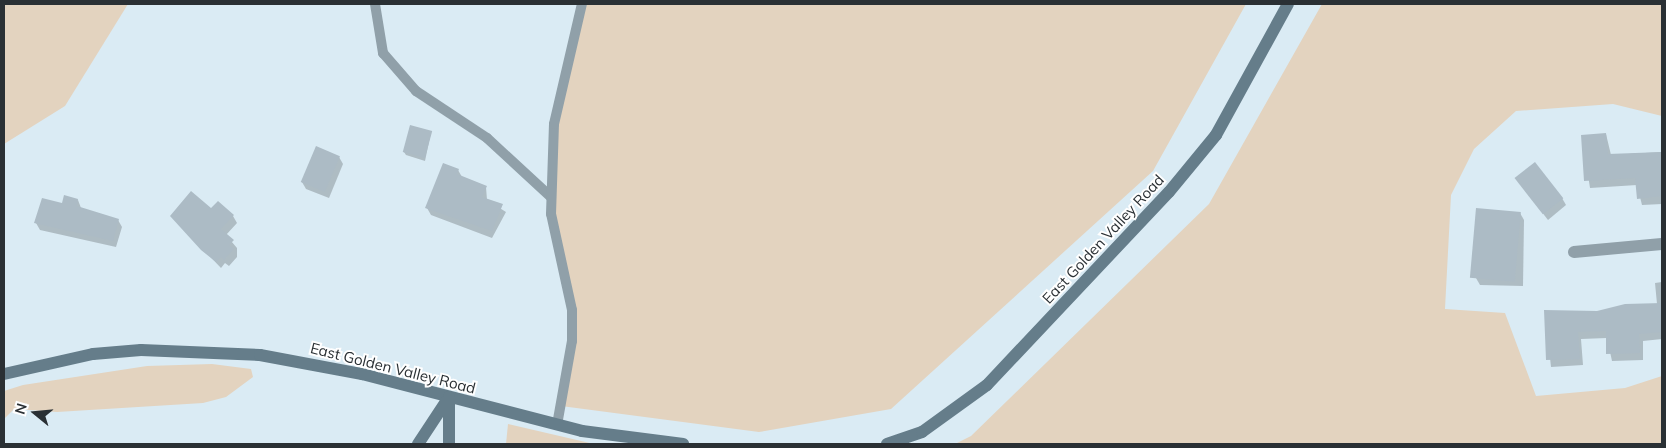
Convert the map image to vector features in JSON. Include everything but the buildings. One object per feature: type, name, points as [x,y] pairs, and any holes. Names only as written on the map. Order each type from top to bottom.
[{"type":"main road","name":"East Golden Valley Road","points":[[887,444],[922,432],[987,385],[1169,192],[1216,135],[1288,4]]},
{"type":"main road","name":"East Golden Valley Road","points":[[4,374],[93,354],[221,351],[316,364],[557,426],[683,444]]},
{"type":"main road","points":[[418,444],[450,397]]},
{"type":"main road","points":[[449,444],[450,397]]},
{"type":"street","points":[[1574,252],[1662,244]]},
{"type":"lane","points":[[375,4],[383,53],[416,91],[487,138],[551,197]]},
{"type":"lane","points":[[557,426],[572,341],[572,310],[551,197],[554,124],[582,4]]},
{"type":"shaded area","points":[[4,4],[128,4],[65,106],[4,144]]},
{"type":"shaded area","points":[[582,4],[1246,4],[1153,171],[891,409],[759,432],[561,406],[572,310],[551,214],[554,124]]},
{"type":"shaded area","points":[[1322,4],[1662,4],[1662,116],[1613,104],[1516,111],[1474,149],[1451,195],[1445,309],[1505,313],[1536,396],[1625,388],[1662,376],[1662,444],[955,444],[971,436],[1209,204]]},
{"type":"shaded area","points":[[212,364],[251,369],[253,377],[226,397],[203,403],[57,412],[14,409],[4,419],[4,391],[23,385],[147,366]]},
{"type":"shaded area","points":[[508,424],[594,444],[506,444]]}]
